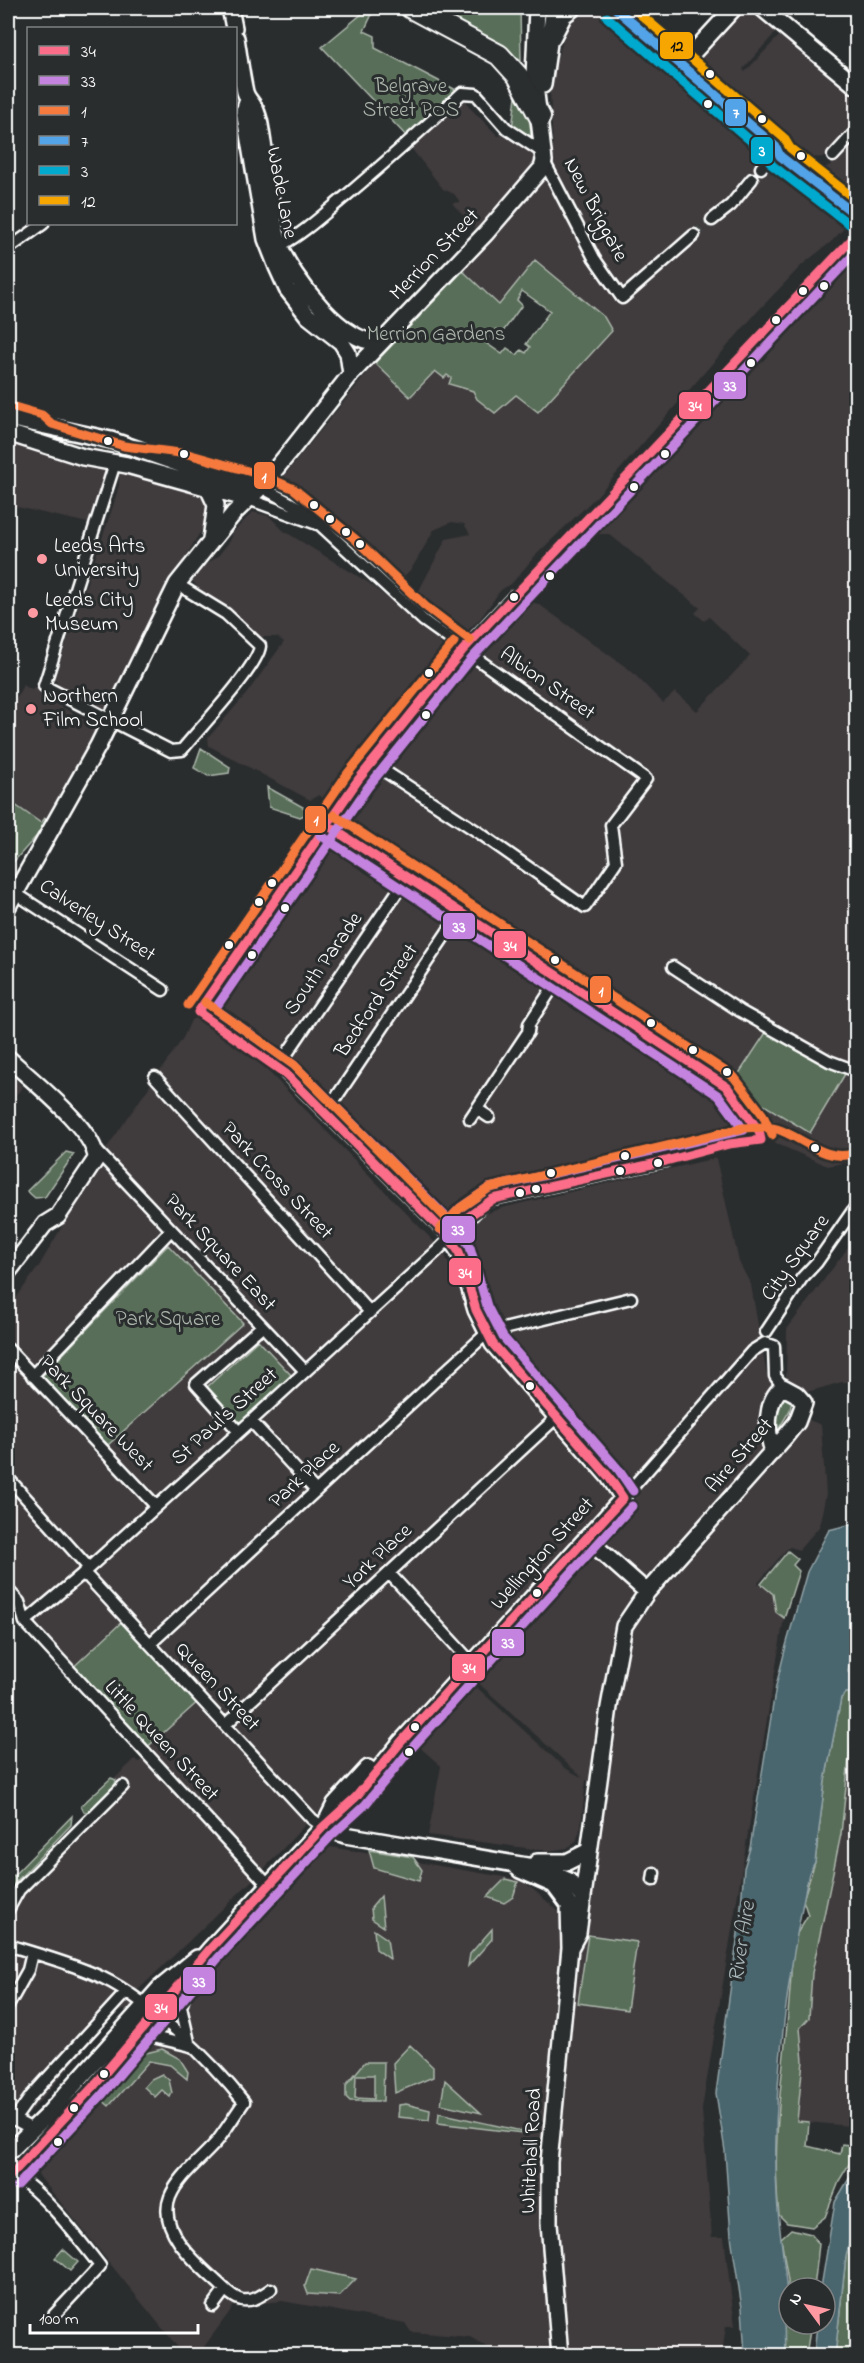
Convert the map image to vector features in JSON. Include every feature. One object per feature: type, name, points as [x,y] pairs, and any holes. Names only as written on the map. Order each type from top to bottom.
[{"type":"highway","points":[[411,8],[499,55],[518,76],[539,110]]},
{"type":"street","points":[[230,8],[234,27]]},
{"type":"street","name":"New Briggate","points":[[537,8],[534,77],[543,157],[594,258],[622,298],[694,235]]},
{"type":"street","name":"New Briggate","points":[[539,110],[554,8]]},
{"type":"street","points":[[549,46],[564,15],[573,8]]},
{"type":"street","points":[[616,8],[776,147],[761,168]]},
{"type":"street","points":[[676,62],[689,57],[734,8]]},
{"type":"street","points":[[762,8],[856,86]]},
{"type":"street","name":"Wade Lane","points":[[237,46],[243,93],[255,107],[263,145],[276,267],[294,299],[308,316],[341,342],[346,350],[351,374]]},
{"type":"street","points":[[273,242],[367,178],[462,93],[476,94],[506,128],[543,157]]},
{"type":"street","points":[[833,156],[856,131]]},
{"type":"street","name":"Merrion Street","points":[[10,896],[50,834],[177,584],[210,542],[261,487],[351,374],[486,233],[537,175],[543,157]]},
{"type":"street","points":[[712,220],[731,205],[752,179]]},
{"type":"street","points":[[8,249],[42,225]]},
{"type":"street","name":"Wade Lane","points":[[273,242],[293,273],[328,314],[362,340],[381,342]]},
{"type":"street","points":[[8,418],[111,440],[185,466],[261,487]]},
{"type":"street","points":[[8,433],[83,457],[116,463],[248,499]]},
{"type":"street","points":[[116,463],[44,686],[174,752],[182,750],[231,691],[257,656],[260,646],[226,614],[177,584]]},
{"type":"street","name":"Albion Street","points":[[261,487],[289,500],[320,525],[417,615],[463,650],[646,778],[611,825],[616,862],[585,907],[478,832],[386,772],[370,765]]},
{"type":"street","points":[[209,490],[216,505],[210,542]]},
{"type":"street","name":"Albion Street","points":[[248,499],[320,525]]},
{"type":"street","points":[[463,650],[515,595]]},
{"type":"street","name":"South Parade","points":[[327,1112],[286,1074],[282,1061],[284,1056],[406,879],[460,913]]},
{"type":"street","name":"Calverley Street","points":[[10,896],[163,990]]},
{"type":"street","name":"Bedford Street","points":[[327,1112],[460,913]]},
{"type":"street","points":[[673,967],[750,1017],[829,1061],[856,1071]]},
{"type":"street","points":[[470,1119],[528,1032],[529,1024],[553,987],[550,973]]},
{"type":"street","points":[[8,1058],[76,1124],[101,1156],[58,1216],[45,1224],[8,1272]]},
{"type":"street","name":"Park Cross Street","points":[[154,1077],[370,1312]]},
{"type":"street","points":[[477,1109],[489,1117]]},
{"type":"street","points":[[327,1112],[449,1237],[459,1252],[476,1310],[487,1333],[609,1477],[623,1498]]},
{"type":"street","name":"Park Square East","points":[[101,1156],[305,1371]]},
{"type":"street","name":"St Paul's Street","points":[[25,1622],[239,1432],[370,1312],[468,1217],[493,1199],[666,1161]]},
{"type":"street","name":"City Square","points":[[766,1338],[802,1278],[817,1262],[856,1206]]},
{"type":"street","points":[[32,1376],[171,1230]]},
{"type":"street","points":[[487,1333],[631,1298]]},
{"type":"street","points":[[239,1432],[196,1384],[262,1326]]},
{"type":"street","name":"Park Place","points":[[150,1644],[487,1333]]},
{"type":"street","name":"Aire Street","points":[[646,1593],[773,1451],[796,1422],[804,1403],[796,1394],[783,1387],[775,1376],[774,1346],[766,1338]]},
{"type":"street","name":"Wellington Street","points":[[8,2153],[34,2130],[150,2010],[193,1971],[210,1949],[323,1827],[356,1797],[401,1742],[766,1338]]},
{"type":"street","name":"Park Square West","points":[[8,1350],[156,1506]]},
{"type":"street","points":[[773,1451],[768,1438],[770,1409],[774,1395],[783,1387]]},
{"type":"street","name":"York Place","points":[[225,1725],[557,1417]]},
{"type":"street","points":[[251,1421],[316,1491]]},
{"type":"street","name":"Queen Street","points":[[9,1482],[88,1577],[312,1819],[323,1827]]},
{"type":"street","points":[[586,1538],[646,1593]]},
{"type":"street","points":[[389,1573],[472,1664]]},
{"type":"street","name":"Little Queen Street","points":[[8,1590],[19,1602],[25,1622],[268,1886]]},
{"type":"street","name":"Whitehall Road","points":[[570,1948],[578,1933],[621,1634],[630,1615],[646,1593]]},
{"type":"street","points":[[8,1910],[19,1890],[123,1786]]},
{"type":"street","points":[[323,1827],[337,1833],[514,1864],[557,1875],[575,1886],[583,1898]]},
{"type":"street","points":[[514,1864],[521,1860],[567,1862],[590,1846]]},
{"type":"street","name":"Whitehall Road","points":[[514,1864],[520,1870],[537,1875],[559,1888],[567,1901],[569,1910],[570,1948],[549,2162],[549,2223],[560,2355]]},
{"type":"street","points":[[8,1945],[103,1978],[126,1992],[190,2046],[244,2102],[218,2140],[177,2186],[170,2197],[167,2214],[174,2233],[189,2256],[225,2290],[240,2300],[251,2300],[271,2289]]},
{"type":"street","name":"Wellington Street","points":[[10,2176],[134,2042],[150,2010],[176,1972],[210,1949]]},
{"type":"street","points":[[8,2006],[28,1970],[32,1953]]},
{"type":"street","points":[[190,2046],[181,2007],[193,1971]]},
{"type":"street","points":[[34,2130],[11,2118],[126,1992]]},
{"type":"street","points":[[134,2042],[153,2037],[190,2046]]},
{"type":"street","points":[[10,2176],[23,2181],[64,2222],[100,2266],[54,2315]]},
{"type":"street","points":[[213,2306],[225,2290]]},
{"type":"shaded area","points":[[590,8],[603,15],[626,37],[636,39],[649,49],[647,57],[652,62],[663,64],[675,82],[698,104],[763,154],[783,165],[784,171],[817,197],[852,220],[831,242],[802,265],[758,311],[597,496],[535,556],[513,582],[500,591],[480,619],[467,631],[455,633],[422,610],[414,600],[446,539],[470,534],[464,524],[452,522],[434,530],[412,568],[402,578],[389,580],[377,572],[370,554],[356,539],[331,520],[275,487],[375,363],[410,397],[455,351],[516,395],[612,331],[604,317],[535,260],[499,305],[463,270],[529,198],[526,195],[546,172],[553,147],[550,93],[556,61],[570,21]]},
{"type":"shaded area","points":[[745,8],[776,32],[743,69],[745,72],[778,37],[782,37],[856,96],[856,126],[826,157],[804,158],[697,69],[696,63]]},
{"type":"shaded area","points":[[463,99],[466,99],[469,107],[498,136],[506,134],[518,144],[524,144],[535,152],[539,163],[476,230],[452,203],[460,202],[454,194],[443,189],[411,148],[411,143]]},
{"type":"shaded area","points":[[856,139],[856,197],[822,169],[834,163]]},
{"type":"shaded area","points":[[856,253],[856,1161],[828,1166],[777,1144],[769,1136],[764,1118],[749,1108],[730,1083],[635,1022],[633,1018],[606,998],[488,919],[367,842],[356,838],[347,830],[346,822],[348,813],[457,679],[526,599],[540,605],[630,670],[663,703],[675,692],[697,711],[750,656],[709,617],[704,621],[695,613],[700,608],[609,534],[599,534],[592,528]]},
{"type":"shaded area","points":[[8,443],[109,467],[92,524],[8,505]]},
{"type":"shaded area","points":[[119,469],[204,495],[210,501],[207,521],[158,603],[108,714],[60,687],[54,679],[113,506],[119,485]]},
{"type":"shaded area","points":[[253,512],[269,516],[284,531],[369,583],[436,637],[442,646],[439,662],[413,686],[387,727],[360,755],[326,801],[319,795],[310,800],[209,746],[208,738],[247,693],[284,642],[277,637],[261,637],[202,593],[192,580],[198,570],[218,556],[230,541],[233,532]]},
{"type":"shaded area","points":[[23,685],[32,690],[34,687],[44,688],[43,696],[90,723],[94,719],[100,729],[94,742],[88,745],[45,827],[8,800],[8,715]]},
{"type":"shaded area","points":[[329,835],[550,981],[563,984],[692,1065],[727,1089],[741,1107],[743,1116],[724,1127],[719,1142],[643,1161],[632,1157],[504,1180],[481,1190],[459,1208],[445,1213],[288,1067],[206,1010],[205,1007],[323,836]]},
{"type":"shaded area","points":[[197,1017],[263,1066],[444,1252],[473,1325],[487,1348],[570,1440],[614,1500],[480,1641],[335,1808],[319,1812],[306,1824],[262,1871],[136,1992],[144,2005],[117,2012],[26,2117],[10,2122],[8,2130],[8,1910],[122,1786],[115,1778],[135,1759],[139,1762],[146,1755],[25,1622],[8,1589],[8,1309],[39,1266],[96,1168],[99,1166],[105,1169],[112,1161],[106,1149],[183,1038],[191,1020]]},
{"type":"shaded area","points":[[8,1072],[23,1087],[8,1103]]},
{"type":"shaded area","points":[[716,1158],[739,1262],[751,1285],[767,1376],[777,1391],[800,1416],[821,1425],[826,1494],[819,1527],[799,1550],[790,1547],[785,1551],[758,1583],[774,1594],[776,1612],[784,1618],[702,2109],[712,2237],[724,2237],[735,2326],[726,2326],[722,2355],[512,2355],[487,2347],[470,2337],[411,2332],[405,2323],[282,2301],[234,2306],[198,2355],[184,2355],[35,2171],[325,1846],[522,1880],[583,1932],[604,1787],[586,1780],[581,1827],[576,1842],[567,1848],[549,1851],[428,1835],[441,1766],[416,1744],[472,1683],[565,1768],[583,1778],[474,1679],[635,1500],[503,1345],[480,1310],[457,1239],[459,1233],[475,1218],[501,1208]]},
{"type":"shaded area","points":[[856,1237],[856,1382],[842,1382],[803,1391],[786,1381],[787,1329]]},
{"type":"shaded area","points":[[856,1615],[856,1674],[848,1672]]},
{"type":"shaded area","points":[[856,1697],[856,2185],[849,2126],[797,2121],[803,2061],[800,2028],[808,2011],[812,1973],[841,1834]]},
{"type":"green space","name":"Belgrave Street POS","points":[[369,8],[375,8],[364,31],[375,36],[375,48],[462,93],[411,141],[322,47]]},
{"type":"green space","points":[[431,8],[520,8],[521,61],[478,32]]},
{"type":"green space","points":[[517,88],[530,117],[531,138],[512,129]]},
{"type":"green space","name":"Merrion Gardens","points":[[535,260],[604,317],[612,331],[538,412],[516,395],[495,413],[477,399],[473,391],[449,384],[451,378],[447,375],[444,378],[435,371],[410,397],[375,363],[463,271],[499,305]],"holes":[[[522,291],[550,311],[526,344],[530,347],[526,353],[521,350],[517,355],[507,348],[502,354],[486,343],[496,329],[502,333],[522,305],[517,300]]]},
{"type":"green space","points":[[201,748],[230,767],[229,773],[208,776],[194,768]]},
{"type":"green space","points":[[267,787],[310,811],[309,813],[300,817],[269,807]]},
{"type":"green space","points":[[8,800],[41,823],[45,818],[50,821],[8,868]]},
{"type":"green space","points":[[769,1028],[848,1069],[810,1133],[764,1105],[738,1085],[730,1087]]},
{"type":"green space","points":[[66,1152],[74,1154],[45,1197],[35,1198],[27,1191]]},
{"type":"green space","name":"Park Square","points":[[168,1245],[243,1323],[108,1445],[42,1376]]},
{"type":"green space","points":[[258,1340],[292,1376],[239,1425],[206,1388]]},
{"type":"green space","points":[[783,1396],[792,1400],[790,1410],[775,1435],[773,1434],[779,1402]]},
{"type":"green space","points":[[788,1551],[798,1559],[793,1565],[799,1571],[784,1618],[776,1612],[773,1594],[761,1584]]},
{"type":"green space","points":[[126,1618],[201,1699],[143,1751],[67,1673]]},
{"type":"green space","points":[[856,1692],[841,1834],[812,1973],[809,2018],[800,2028],[803,2061],[797,2121],[809,2122],[807,2146],[840,2154],[842,2144],[850,2145],[854,2156],[840,2179],[825,2217],[812,2227],[787,2223],[779,2215],[778,2116],[792,1952],[796,1935],[808,1915],[803,1900],[815,1862],[825,1781],[841,1698],[846,1693]]},
{"type":"green space","points":[[111,1778],[116,1780],[114,1789],[91,1812],[84,1812],[81,1806]]},
{"type":"green space","points":[[72,1816],[71,1825],[8,1890],[8,1881]]},
{"type":"green space","points":[[369,1850],[413,1857],[422,1870],[419,1881],[374,1868]]},
{"type":"green space","points":[[505,1879],[518,1882],[513,1897],[504,1903],[487,1897]]},
{"type":"green space","points":[[381,1896],[384,1927],[372,1919],[371,1908]]},
{"type":"green space","points":[[492,1929],[492,1939],[468,1966],[470,1954]]},
{"type":"green space","points":[[374,1930],[387,1939],[390,1959],[376,1949]]},
{"type":"green space","points":[[588,1935],[637,1942],[627,2010],[578,2003]]},
{"type":"green space","points":[[410,2045],[433,2067],[433,2077],[395,2093],[393,2063]]},
{"type":"green space","points":[[162,2049],[180,2059],[188,2072],[187,2079],[170,2065],[149,2061],[109,2106],[100,2098],[142,2054]]},
{"type":"green space","points":[[365,2062],[384,2062],[383,2101],[350,2101],[346,2097],[346,2085]],"holes":[[[356,2075],[374,2075],[374,2099],[355,2098]]]},
{"type":"green space","points":[[162,2074],[169,2080],[172,2093],[170,2097],[162,2090],[155,2097],[144,2087],[151,2079]]},
{"type":"green space","points":[[445,2080],[481,2113],[441,2104]]},
{"type":"green space","points":[[406,2104],[430,2110],[429,2120],[398,2117],[399,2105]]},
{"type":"green space","points":[[439,2113],[522,2131],[522,2133],[438,2123]]},
{"type":"green space","points":[[856,2212],[856,2355],[835,2356],[846,2257]]},
{"type":"green space","points":[[791,2229],[811,2234],[819,2244],[815,2276],[787,2276],[781,2238]]},
{"type":"green space","points":[[63,2249],[78,2262],[70,2271],[55,2258]]},
{"type":"green space","points":[[311,2269],[356,2279],[339,2296],[308,2294],[305,2286]]},
{"type":"green space","points":[[784,2336],[809,2336],[806,2355],[784,2354]]},
{"type":"water","name":"River Aire","points":[[856,1523],[856,1615],[848,1672],[856,1674],[856,1692],[846,1693],[841,1698],[825,1781],[815,1862],[809,1873],[794,1952],[783,2033],[776,2115],[776,2155],[778,2211],[785,2276],[777,2276],[777,2336],[784,2336],[785,2355],[745,2355],[742,2308],[731,2236],[725,2151],[716,2093],[740,1919],[744,1868],[750,1848],[776,1686],[807,1572],[829,1530]]},
{"type":"water","points":[[856,2167],[856,2212],[846,2257],[835,2355],[814,2355],[816,2336],[837,2336],[837,2276],[823,2276],[835,2202]]},
{"type":"tunnel","points":[[694,235],[712,220]]},
{"type":"transit line","name":"7","points":[[615,8],[776,147],[780,156],[856,215]]},
{"type":"transit line","name":"12","points":[[633,8],[784,138],[790,148],[856,200]]},
{"type":"transit line","name":"3","points":[[607,17],[766,154],[772,165],[849,224]]},
{"type":"transit line","name":"34","points":[[623,1498],[609,1477],[493,1344],[476,1310],[459,1252],[449,1237],[286,1074],[198,1012],[358,780],[463,650],[856,235]]},
{"type":"transit line","name":"33","points":[[633,1491],[618,1469],[503,1337],[487,1306],[470,1247],[458,1229],[294,1065],[215,1009],[368,787],[472,658],[856,252]]},
{"type":"transit line","name":"1","points":[[11,406],[42,415],[52,424],[124,446],[188,454],[265,476],[294,489],[355,539],[425,606],[470,640]]},
{"type":"transit line","name":"1","points":[[188,1005],[348,773],[454,642]]},
{"type":"transit line","name":"1","points":[[334,815],[734,1077],[763,1115],[772,1135]]},
{"type":"transit line","name":"34","points":[[327,825],[727,1087],[759,1131],[761,1140],[729,1144],[666,1161],[493,1199],[468,1217],[449,1237]]},
{"type":"transit line","name":"33","points":[[320,835],[719,1096],[744,1130],[489,1188],[460,1208],[440,1229]]},
{"type":"transit line","name":"1","points":[[205,1002],[294,1065],[457,1229]]},
{"type":"transit line","name":"1","points":[[440,1229],[460,1208],[489,1188],[743,1128],[777,1129],[823,1152],[842,1156],[852,1154]]},
{"type":"transit line","name":"34","points":[[8,2178],[93,2087],[210,1949],[323,1827],[356,1797],[401,1742],[623,1498]]},
{"type":"transit line","name":"33","points":[[17,2186],[102,2095],[219,1957],[331,1836],[365,1805],[410,1750],[632,1506]]},
{"type":"place","name":"Leeds Arts University","points":[[42,559]]},
{"type":"place","name":"Leeds City Museum","points":[[33,613]]},
{"type":"place","name":"Northern Film School","points":[[31,709]]}]
